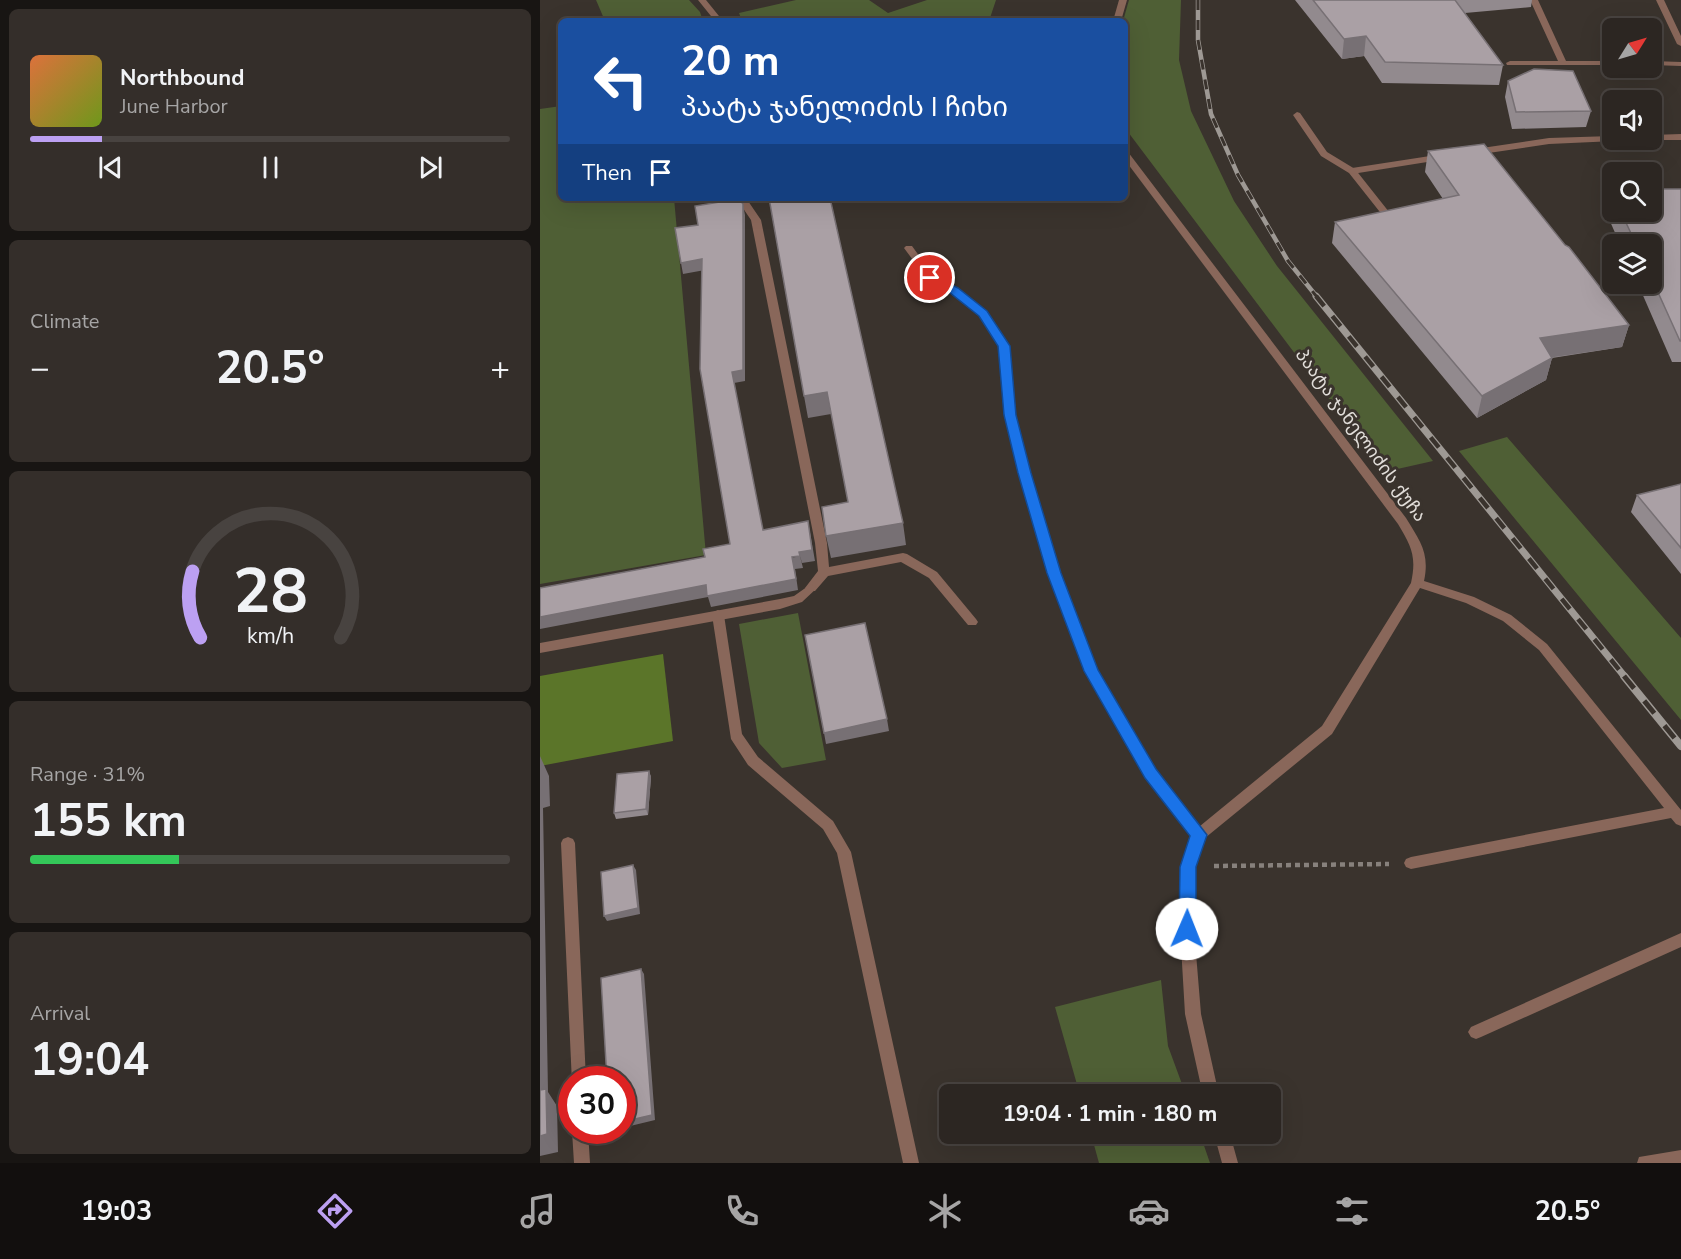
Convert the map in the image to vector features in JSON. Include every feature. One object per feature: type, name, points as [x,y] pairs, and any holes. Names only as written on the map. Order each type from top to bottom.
[{"type":"street","points":[[702,0],[716,18]]},
{"type":"street","points":[[1118,18],[1123,0]]},
{"type":"street","points":[[1534,0],[1563,63]]},
{"type":"street","points":[[1660,0],[1681,44]]},
{"type":"street","points":[[1510,63],[1602,63]]},
{"type":"street","points":[[1662,63],[1681,64]]},
{"type":"street","points":[[1297,115],[1324,154],[1352,171],[1390,219]]},
{"type":"street","points":[[1662,138],[1681,137]]},
{"type":"street","points":[[1466,154],[1549,141],[1602,139]]},
{"type":"street","points":[[1477,152],[1484,161]]},
{"type":"street","points":[[1352,171],[1454,156]]},
{"type":"street","name":"პაატა ჯანელიძის ქუჩა","points":[[1128,158],[1402,521],[1417,546],[1421,565],[1417,583],[1328,730],[1199,835]]},
{"type":"street","points":[[743,201],[756,220],[821,543],[824,572]]},
{"type":"street","points":[[909,248],[930,278],[954,290],[983,314],[1004,346],[1010,415],[1025,473],[1054,573],[1092,671],[1151,773],[1199,835],[1188,867],[1187,929],[1193,1014],[1209,1084]]},
{"type":"street","points":[[540,648],[780,604],[798,599],[824,572],[903,557],[933,575],[972,622]]},
{"type":"street","points":[[1411,863],[1678,816],[1543,647],[1507,618],[1470,600],[1417,583]]},
{"type":"street","points":[[718,615],[736,735],[753,761],[828,825],[844,852],[911,1163]]},
{"type":"street","points":[[568,843],[577,1066]]},
{"type":"street","points":[[1476,1032],[1681,940]]},
{"type":"street","points":[[581,1144],[582,1163]]},
{"type":"street","points":[[1225,1144],[1230,1163]]},
{"type":"street","points":[[1645,1163],[1681,1158]]},
{"type":"path","points":[[1188,867],[1411,863]]},
{"type":"green space","points":[[596,0],[689,0],[700,12],[702,18],[604,18]]},
{"type":"green space","points":[[796,0],[869,0],[888,13],[927,0],[996,0],[990,18],[741,18],[739,13]]},
{"type":"green space","points":[[1129,0],[1181,0],[1179,60],[1191,111],[1234,201],[1277,266],[1433,461],[1384,472],[1128,132],[1128,18],[1124,18]]},
{"type":"green space","points":[[558,106],[558,201],[674,201],[706,555],[540,584],[540,109]]},
{"type":"green space","points":[[1507,437],[1681,638],[1681,720],[1459,451]]},
{"type":"green space","points":[[798,613],[826,760],[782,768],[759,743],[739,624]]},
{"type":"green space","points":[[663,654],[673,741],[540,766],[540,676]]},
{"type":"green space","points":[[1161,980],[1168,1046],[1182,1084],[1077,1084],[1055,1007]]},
{"type":"green space","points":[[1094,1144],[1203,1144],[1210,1163],[1099,1163]]},
{"type":"building","points":[[1313,0],[1455,0],[1503,65],[1385,62],[1366,36],[1344,39]]},
{"type":"building","points":[[1534,69],[1573,71],[1591,111],[1516,112],[1508,81]]},
{"type":"building","points":[[1484,144],[1565,245],[1569,247],[1602,290],[1602,294],[1605,294],[1629,325],[1540,338],[1552,358],[1482,396],[1335,222],[1459,195],[1428,151]]},
{"type":"building","points":[[1662,189],[1681,189],[1681,341],[1659,294],[1662,294],[1662,234],[1631,234],[1626,222],[1662,222]]},
{"type":"building","points":[[726,201],[741,201],[743,204],[743,370],[732,372],[763,530],[808,521],[812,550],[799,552],[800,556],[792,557],[796,579],[707,596],[706,585],[540,617],[540,588],[705,557],[703,549],[730,544],[700,369],[702,259],[681,263],[675,228],[698,225],[695,206]]},
{"type":"building","points":[[770,201],[831,201],[903,523],[826,536],[822,507],[848,502],[827,392],[804,396]]},
{"type":"building","points":[[1681,484],[1681,548],[1637,495]]},
{"type":"building","points":[[865,623],[887,719],[824,733],[805,635]]},
{"type":"building","points":[[649,771],[646,809],[614,813],[617,774]]},
{"type":"building","points":[[633,865],[638,908],[604,916],[601,872]]},
{"type":"building","points":[[641,969],[652,1115],[636,1119],[636,1066],[606,1066],[601,978]]},
{"type":"building","points":[[546,1089],[547,1134],[540,1136],[540,1090]]},
{"type":"railway","points":[[1198,0],[1198,40],[1211,114],[1238,175],[1288,261],[1317,297]]},
{"type":"railway","points":[[1316,296],[1625,677]]},
{"type":"railway","points":[[1624,676],[1681,746]]},
{"type":"route","points":[[930,278],[954,290],[983,314],[1004,346],[1010,415],[1025,473],[1054,573],[1092,671],[1151,773],[1199,835],[1188,867],[1187,929]]}]
